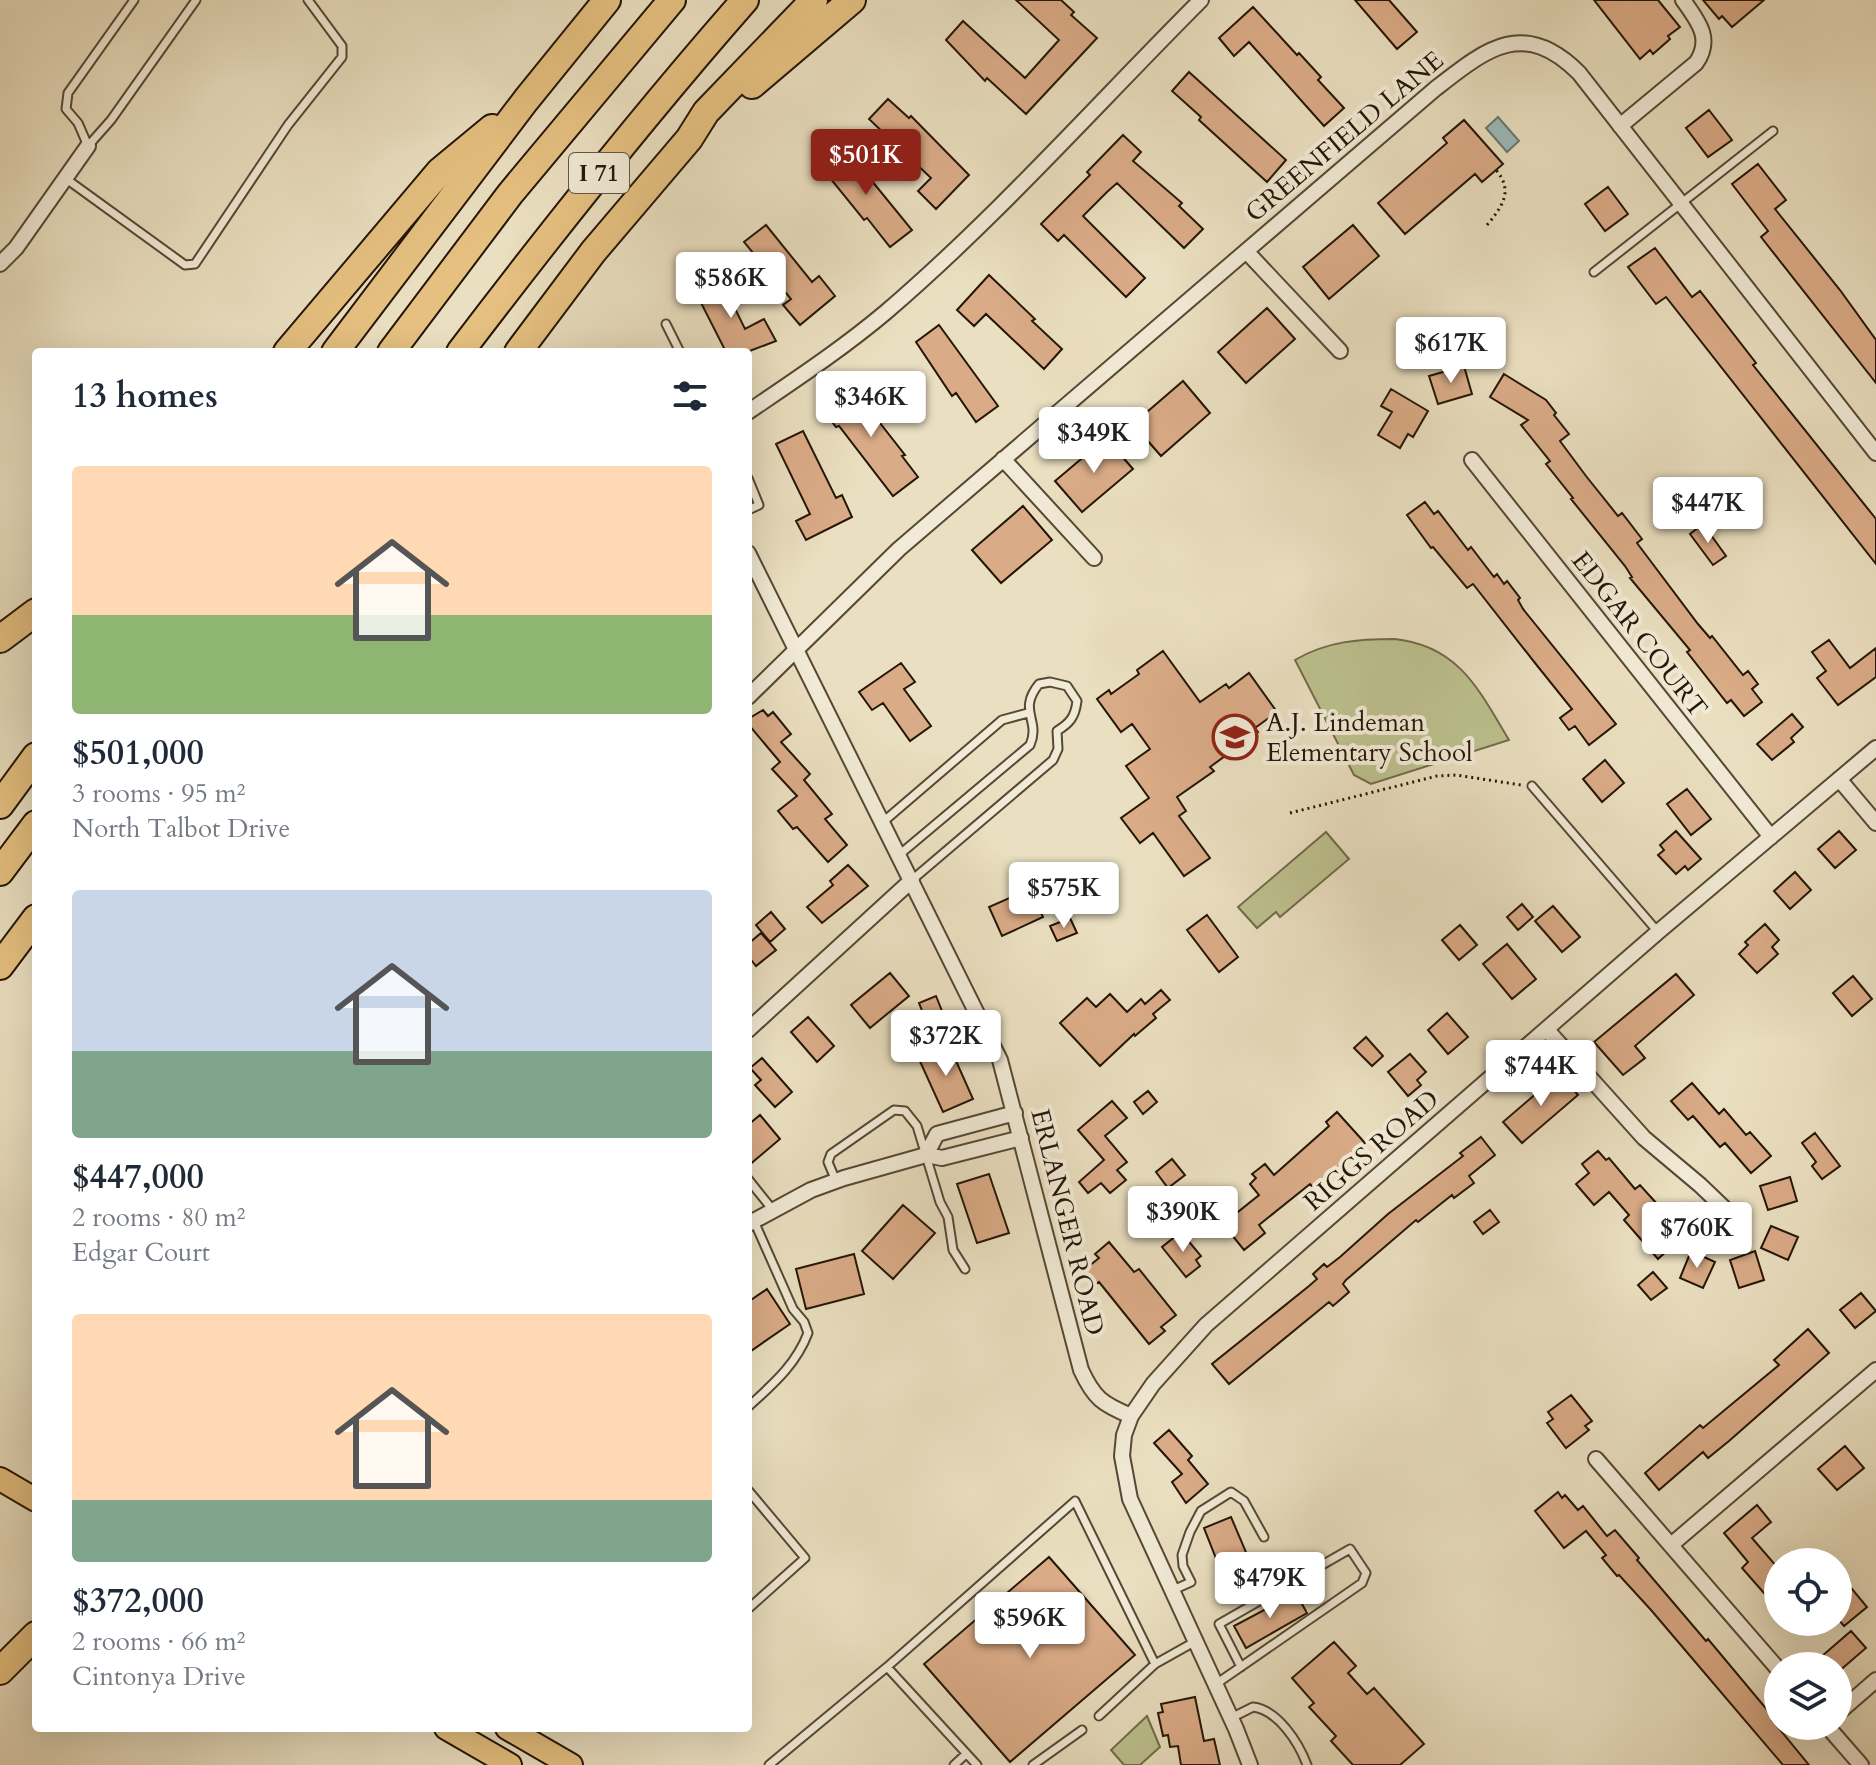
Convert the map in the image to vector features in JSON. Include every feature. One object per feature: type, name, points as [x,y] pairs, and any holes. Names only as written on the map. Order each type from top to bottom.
[{"type":"highway","points":[[338,348],[526,100],[607,0]]},
{"type":"highway","name":"I 71","points":[[394,348],[510,194],[672,0]]},
{"type":"highway","name":"I 71","points":[[463,348],[558,223],[673,82],[745,0]]},
{"type":"highway","points":[[521,348],[593,252],[689,139],[706,112],[814,0]]},
{"type":"highway","points":[[689,139],[852,0]]},
{"type":"highway","points":[[290,348],[440,171],[526,100]]},
{"type":"highway","points":[[0,639],[32,615]]},
{"type":"highway","points":[[0,805],[32,761]]},
{"type":"highway","points":[[0,872],[32,829]]},
{"type":"highway","points":[[0,966],[32,923]]},
{"type":"highway","points":[[0,1671],[32,1639]]},
{"type":"main road","points":[[0,1479],[32,1498]]},
{"type":"main road","points":[[453,1732],[510,1765]]},
{"type":"main road","points":[[514,1732],[571,1765]]},
{"type":"street","points":[[752,409],[857,335],[954,250],[1008,199],[1201,0]]},
{"type":"street","points":[[1620,126],[1703,54],[1703,32],[1683,0]]},
{"type":"street","name":"GREENFIELD LANE","points":[[752,693],[899,549],[1435,89],[1482,53],[1500,45],[1539,47],[1566,60],[1876,453]]},
{"type":"street","points":[[0,264],[16,248],[88,146]]},
{"type":"street","points":[[1246,251],[1340,351]]},
{"type":"street","points":[[1003,459],[1094,558]]},
{"type":"street","name":"EDGAR COURT","points":[[1472,460],[1771,837]]},
{"type":"street","name":"ERLANGER ROAD","points":[[752,561],[1000,1060],[1081,1370],[1091,1393],[1131,1416]]},
{"type":"street","name":"RIGGS ROAD","points":[[1131,1416],[1153,1384],[1206,1325],[1658,932],[1876,748]]},
{"type":"street","points":[[1839,779],[1876,823]]},
{"type":"street","points":[[752,1026],[912,880]]},
{"type":"street","points":[[1547,1030],[1627,1121],[1724,1208]]},
{"type":"street","points":[[926,1155],[937,1134],[1015,1113]]},
{"type":"street","points":[[752,1221],[811,1190],[836,1181],[926,1155],[942,1158],[1021,1138]]},
{"type":"street","points":[[1671,1545],[1876,1370]]},
{"type":"street","points":[[1131,1416],[1123,1445],[1124,1474],[1130,1499],[1250,1765]]},
{"type":"street","points":[[1596,1459],[1764,1653]]},
{"type":"street","points":[[1852,1701],[1876,1680]]},
{"type":"street","points":[[1839,1740],[1861,1765]]},
{"type":"lane","points":[[134,0],[68,93],[66,109],[78,123],[88,146],[111,120],[196,0]]},
{"type":"lane","points":[[65,178],[185,265],[195,264],[288,125],[342,57],[342,46],[308,0]]},
{"type":"lane","points":[[1594,272],[1773,131]]},
{"type":"lane","points":[[666,324],[678,348]]},
{"type":"lane","points":[[752,488],[759,505],[752,508]]},
{"type":"lane","points":[[899,855],[1030,745],[1033,729],[1028,713],[1029,702],[1039,684],[1050,682],[1067,686],[1077,701],[1075,713],[1069,723],[1057,731],[1058,749],[1053,760],[912,880]]},
{"type":"lane","points":[[883,822],[1002,720],[1028,713]]},
{"type":"lane","points":[[1532,786],[1658,932]]},
{"type":"lane","points":[[836,1181],[828,1162],[831,1154],[894,1110],[905,1111],[917,1126],[940,1202],[948,1217],[953,1250],[965,1269]]},
{"type":"lane","points":[[752,1184],[772,1209]]},
{"type":"lane","points":[[752,1224],[808,1333],[802,1349],[785,1373],[752,1403]]},
{"type":"lane","points":[[1173,1590],[1191,1582],[1183,1566],[1182,1555],[1201,1511],[1231,1492],[1244,1501],[1264,1537]]},
{"type":"lane","points":[[752,1495],[805,1558],[752,1605]]},
{"type":"lane","points":[[769,1765],[887,1667],[1075,1501],[1155,1664]]},
{"type":"lane","points":[[1216,1684],[1241,1667],[1362,1583],[1366,1573],[1350,1549],[1219,1624],[1241,1667]]},
{"type":"lane","points":[[1099,1716],[1155,1664],[1196,1641]]},
{"type":"lane","points":[[887,1667],[977,1765]]},
{"type":"lane","points":[[1231,1718],[1253,1707],[1270,1713],[1298,1745],[1307,1765]]},
{"type":"lane","points":[[1033,1765],[1082,1730]]},
{"type":"lane","points":[[954,1765],[966,1754]]},
{"type":"path","points":[[1487,225],[1506,196],[1502,178],[1496,170]]},
{"type":"path","points":[[1290,813],[1437,776],[1456,775],[1499,784],[1532,786]]},
{"type":"green space","points":[[1395,639],[1436,651],[1465,673],[1509,740],[1371,784],[1354,775],[1295,660],[1344,642]]},
{"type":"green space","points":[[1326,832],[1349,859],[1280,917],[1276,912],[1257,928],[1238,907]]},
{"type":"green space","points":[[1147,1716],[1160,1747],[1140,1765],[1124,1765],[1111,1750]]},
{"type":"water","points":[[1498,117],[1519,141],[1507,152],[1486,128]]},
{"type":"building","points":[[1016,0],[1061,0],[1074,12],[1071,15],[1097,38],[1026,114],[987,78],[985,81],[946,40],[963,21],[1025,78],[1059,40]]},
{"type":"building","points":[[1355,0],[1389,0],[1417,32],[1397,49]]},
{"type":"building","points":[[1594,0],[1658,0],[1680,27],[1653,54],[1650,50],[1640,59]]},
{"type":"building","points":[[1703,0],[1764,0],[1732,27],[1722,16],[1719,19]]},
{"type":"building","points":[[1253,7],[1321,77],[1318,80],[1344,108],[1324,126],[1249,42],[1234,56],[1219,38]]},
{"type":"building","points":[[1189,72],[1286,160],[1267,182],[1172,91]]},
{"type":"building","points":[[888,99],[909,118],[911,116],[969,175],[936,209],[918,191],[931,178],[869,119]]},
{"type":"building","points":[[1709,110],[1732,140],[1708,157],[1686,128]]},
{"type":"building","points":[[1464,120],[1503,164],[1482,182],[1475,174],[1405,234],[1378,203],[1447,143],[1443,138]]},
{"type":"building","points":[[1123,135],[1141,152],[1133,161],[1182,203],[1179,206],[1203,229],[1184,248],[1117,183],[1083,216],[1145,278],[1126,297],[1064,235],[1058,241],[1041,224],[1090,175],[1087,172]]},
{"type":"building","points":[[845,148],[912,230],[890,247],[821,167]]},
{"type":"building","points":[[1758,164],[1786,200],[1775,209],[1876,340],[1876,383],[1761,237],[1768,231],[1732,184]]},
{"type":"building","points":[[1608,187],[1628,214],[1605,231],[1585,204]]},
{"type":"building","points":[[766,225],[812,282],[819,276],[835,296],[800,325],[783,305],[791,299],[744,242]]},
{"type":"building","points":[[1353,225],[1379,256],[1329,299],[1303,267]]},
{"type":"building","points":[[1655,248],[1692,297],[1700,291],[1756,363],[1753,365],[1876,519],[1876,564],[1666,297],[1656,304],[1628,267]]},
{"type":"building","points":[[989,275],[1062,349],[1044,369],[986,314],[974,326],[957,310]]},
{"type":"building","points":[[719,276],[745,329],[764,319],[776,341],[752,350],[724,348],[694,289]]},
{"type":"building","points":[[1267,308],[1295,339],[1246,383],[1218,352]]},
{"type":"building","points":[[939,325],[998,406],[976,422],[956,393],[952,396],[916,342]]},
{"type":"building","points":[[1464,366],[1472,394],[1438,404],[1429,376]]},
{"type":"building","points":[[1504,374],[1546,400],[1569,434],[1560,441],[1586,476],[1618,516],[1622,513],[1642,539],[1637,543],[1698,624],[1710,638],[1712,636],[1743,675],[1748,671],[1758,684],[1752,689],[1762,702],[1744,716],[1731,700],[1727,703],[1687,652],[1690,650],[1630,578],[1625,566],[1571,499],[1546,464],[1550,461],[1521,425],[1528,420],[1490,397]]},
{"type":"building","points":[[1183,381],[1210,413],[1161,456],[1133,424]]},
{"type":"building","points":[[857,384],[874,405],[869,409],[918,477],[893,496],[823,410]]},
{"type":"building","points":[[1391,389],[1428,411],[1413,437],[1408,434],[1400,448],[1378,435],[1392,412],[1381,406]]},
{"type":"building","points":[[803,431],[836,498],[842,495],[852,517],[806,540],[796,521],[810,514],[776,444]]},
{"type":"building","points":[[1106,438],[1133,469],[1082,512],[1055,481]]},
{"type":"building","points":[[1425,502],[1434,514],[1438,511],[1494,577],[1497,574],[1504,584],[1507,581],[1520,598],[1518,600],[1523,609],[1616,724],[1589,745],[1575,726],[1569,730],[1560,718],[1572,709],[1473,584],[1467,588],[1431,548],[1407,515]]},
{"type":"building","points":[[1023,506],[1052,540],[1001,583],[972,550]]},
{"type":"building","points":[[1703,524],[1726,556],[1713,565],[1690,534]]},
{"type":"building","points":[[1829,640],[1850,668],[1876,648],[1876,677],[1838,705],[1817,678],[1826,671],[1812,652]]},
{"type":"building","name":"A.J. Lindeman Elementary School","points":[[1163,651],[1200,702],[1226,684],[1229,688],[1249,673],[1277,712],[1255,728],[1258,732],[1210,767],[1214,771],[1177,797],[1186,811],[1179,816],[1210,858],[1184,876],[1153,833],[1140,843],[1121,818],[1149,798],[1126,766],[1150,749],[1132,724],[1121,732],[1097,699],[1109,690],[1111,694],[1139,674],[1137,670]]},
{"type":"building","points":[[901,663],[915,682],[904,689],[931,726],[910,741],[883,703],[872,710],[859,692]]},
{"type":"building","points":[[763,710],[768,716],[773,712],[791,734],[781,742],[810,774],[804,780],[832,814],[825,819],[847,845],[828,862],[778,811],[797,796],[772,769],[780,762],[752,729],[752,717]]},
{"type":"building","points":[[1792,714],[1803,727],[1791,738],[1794,742],[1772,760],[1757,744]]},
{"type":"building","points":[[1605,760],[1624,783],[1602,802],[1583,779]]},
{"type":"building","points":[[1687,789],[1711,819],[1691,835],[1667,804]]},
{"type":"building","points":[[1676,831],[1701,859],[1688,870],[1685,866],[1676,874],[1658,855],[1664,850],[1660,845]]},
{"type":"building","points":[[1839,831],[1856,850],[1835,868],[1818,849]]},
{"type":"building","points":[[848,865],[868,886],[822,923],[807,907],[833,885],[830,881]]},
{"type":"building","points":[[1795,872],[1811,890],[1790,909],[1774,891]]},
{"type":"building","points":[[1030,889],[1043,917],[1002,936],[989,907]]},
{"type":"building","points":[[1522,904],[1533,917],[1518,930],[1507,917]]},
{"type":"building","points":[[1553,906],[1580,937],[1562,952],[1535,921]]},
{"type":"building","points":[[771,912],[785,929],[770,942],[756,925]]},
{"type":"building","points":[[1207,915],[1238,957],[1219,972],[1187,930]]},
{"type":"building","points":[[1070,918],[1077,933],[1057,941],[1050,926]]},
{"type":"building","points":[[1765,924],[1779,940],[1772,947],[1778,954],[1757,973],[1739,954],[1748,945],[1745,942]]},
{"type":"building","points":[[1460,925],[1477,945],[1459,960],[1442,940]]},
{"type":"building","points":[[761,933],[776,950],[756,966],[752,961],[752,941]]},
{"type":"building","points":[[1507,944],[1536,979],[1512,999],[1483,964]]},
{"type":"building","points":[[890,973],[909,996],[870,1028],[851,1005]]},
{"type":"building","points":[[1676,974],[1694,995],[1635,1046],[1645,1058],[1623,1075],[1594,1042]]},
{"type":"building","points":[[1853,976],[1872,999],[1852,1016],[1833,993]]},
{"type":"building","points":[[1161,990],[1170,1000],[1153,1014],[1156,1018],[1100,1066],[1060,1023],[1087,998],[1096,1007],[1110,994],[1127,1012],[1141,999],[1145,1004]]},
{"type":"building","points":[[936,996],[944,1016],[927,1023],[919,1003]]},
{"type":"building","points":[[1447,1013],[1468,1037],[1448,1054],[1428,1030]]},
{"type":"building","points":[[808,1017],[834,1046],[817,1062],[791,1032]]},
{"type":"building","points":[[1366,1037],[1383,1056],[1372,1066],[1354,1048]]},
{"type":"building","points":[[948,1043],[973,1099],[943,1112],[918,1057]]},
{"type":"building","points":[[1410,1054],[1426,1072],[1417,1080],[1421,1085],[1408,1096],[1388,1072]]},
{"type":"building","points":[[762,1058],[792,1092],[775,1107],[755,1085],[761,1080],[752,1066]]},
{"type":"building","points":[[1560,1073],[1578,1095],[1522,1143],[1503,1122]]},
{"type":"building","points":[[1692,1083],[1719,1114],[1724,1109],[1746,1135],[1750,1132],[1771,1156],[1751,1173],[1725,1143],[1720,1147],[1693,1116],[1688,1120],[1671,1101]]},
{"type":"building","points":[[1148,1091],[1157,1102],[1143,1114],[1134,1102]]},
{"type":"building","points":[[1112,1101],[1127,1118],[1105,1136],[1127,1162],[1117,1170],[1126,1180],[1110,1193],[1101,1183],[1088,1193],[1079,1182],[1104,1160],[1078,1130]]},
{"type":"building","points":[[1337,1112],[1365,1143],[1314,1188],[1310,1184],[1259,1225],[1265,1233],[1244,1250],[1223,1224],[1259,1195],[1250,1184],[1256,1178],[1252,1174],[1265,1164],[1274,1175],[1329,1126],[1326,1122]]},
{"type":"building","points":[[760,1115],[780,1139],[752,1163],[752,1122]]},
{"type":"building","points":[[1815,1133],[1840,1166],[1822,1179],[1812,1166],[1816,1162],[1802,1143]]},
{"type":"building","points":[[1481,1137],[1495,1155],[1469,1176],[1474,1183],[1454,1198],[1452,1195],[1418,1222],[1416,1220],[1346,1280],[1343,1284],[1349,1292],[1333,1306],[1329,1302],[1229,1384],[1212,1364],[1317,1279],[1313,1274],[1324,1264],[1327,1267],[1340,1257],[1388,1214],[1463,1156],[1460,1153]]},
{"type":"building","points":[[1598,1151],[1606,1160],[1609,1158],[1635,1189],[1640,1185],[1658,1205],[1653,1209],[1680,1239],[1658,1259],[1624,1220],[1629,1215],[1609,1192],[1594,1205],[1576,1184],[1589,1173],[1582,1164]]},
{"type":"building","points":[[1172,1159],[1185,1175],[1168,1188],[1156,1172]]},
{"type":"building","points":[[989,1174],[1009,1233],[977,1243],[957,1184]]},
{"type":"building","points":[[1790,1177],[1797,1201],[1768,1210],[1760,1186]]},
{"type":"building","points":[[903,1205],[935,1233],[893,1279],[862,1251]]},
{"type":"building","points":[[1490,1210],[1499,1222],[1483,1234],[1474,1222]]},
{"type":"building","points":[[1771,1226],[1798,1237],[1788,1260],[1761,1248]]},
{"type":"building","points":[[1181,1232],[1201,1256],[1196,1260],[1200,1266],[1186,1277],[1162,1247]]},
{"type":"building","points":[[1109,1242],[1134,1272],[1139,1269],[1176,1315],[1161,1327],[1165,1331],[1149,1344],[1099,1282],[1095,1285],[1083,1271],[1099,1258],[1095,1254]]},
{"type":"building","points":[[1691,1251],[1715,1262],[1703,1288],[1680,1278]]},
{"type":"building","points":[[1755,1251],[1764,1280],[1739,1288],[1730,1260]]},
{"type":"building","points":[[854,1254],[864,1294],[806,1309],[796,1269]]},
{"type":"building","points":[[1653,1272],[1667,1288],[1651,1300],[1638,1285]]},
{"type":"building","points":[[767,1289],[790,1324],[752,1350],[752,1299]]},
{"type":"building","points":[[1861,1293],[1876,1311],[1855,1328],[1840,1310]]},
{"type":"building","points":[[1808,1329],[1829,1353],[1708,1458],[1703,1452],[1659,1490],[1645,1473],[1700,1425],[1703,1428],[1779,1365],[1774,1360]]},
{"type":"building","points":[[1571,1395],[1592,1421],[1585,1426],[1589,1430],[1566,1448],[1547,1423],[1553,1419],[1548,1412]]},
{"type":"building","points":[[1169,1430],[1192,1456],[1188,1460],[1208,1484],[1186,1503],[1172,1482],[1182,1474],[1154,1443]]},
{"type":"building","points":[[1845,1446],[1864,1468],[1837,1490],[1818,1469]]},
{"type":"building","points":[[1558,1492],[1562,1498],[1565,1495],[1578,1510],[1583,1506],[1607,1536],[1615,1530],[1639,1558],[1637,1560],[1764,1706],[1764,1740],[1788,1740],[1809,1765],[1783,1765],[1651,1610],[1617,1576],[1602,1558],[1606,1555],[1586,1531],[1564,1548],[1535,1511]]},
{"type":"building","points":[[1757,1505],[1771,1522],[1752,1538],[1764,1552],[1764,1593],[1742,1568],[1748,1562],[1724,1533]]},
{"type":"building","points":[[1231,1517],[1254,1571],[1229,1582],[1204,1528]]},
{"type":"building","points":[[1049,1557],[1135,1655],[1010,1762],[924,1664]]},
{"type":"building","points":[[1852,1589],[1867,1607],[1852,1619]]},
{"type":"building","points":[[1296,1593],[1307,1613],[1246,1648],[1234,1626]]},
{"type":"building","points":[[1852,1632],[1866,1648],[1852,1660],[1852,1652],[1827,1652],[1845,1636],[1852,1636]]},
{"type":"building","points":[[1334,1642],[1356,1666],[1348,1673],[1367,1694],[1374,1688],[1424,1744],[1400,1765],[1353,1765],[1331,1741],[1336,1736],[1309,1707],[1314,1703],[1292,1678]]},
{"type":"building","points":[[1195,1697],[1204,1741],[1214,1739],[1220,1765],[1181,1765],[1178,1746],[1170,1747],[1168,1735],[1163,1736],[1158,1713],[1163,1712],[1161,1704]]},
{"type":"place","name":"A.J. Lindeman Elementary School","points":[[1235,737]]}]
